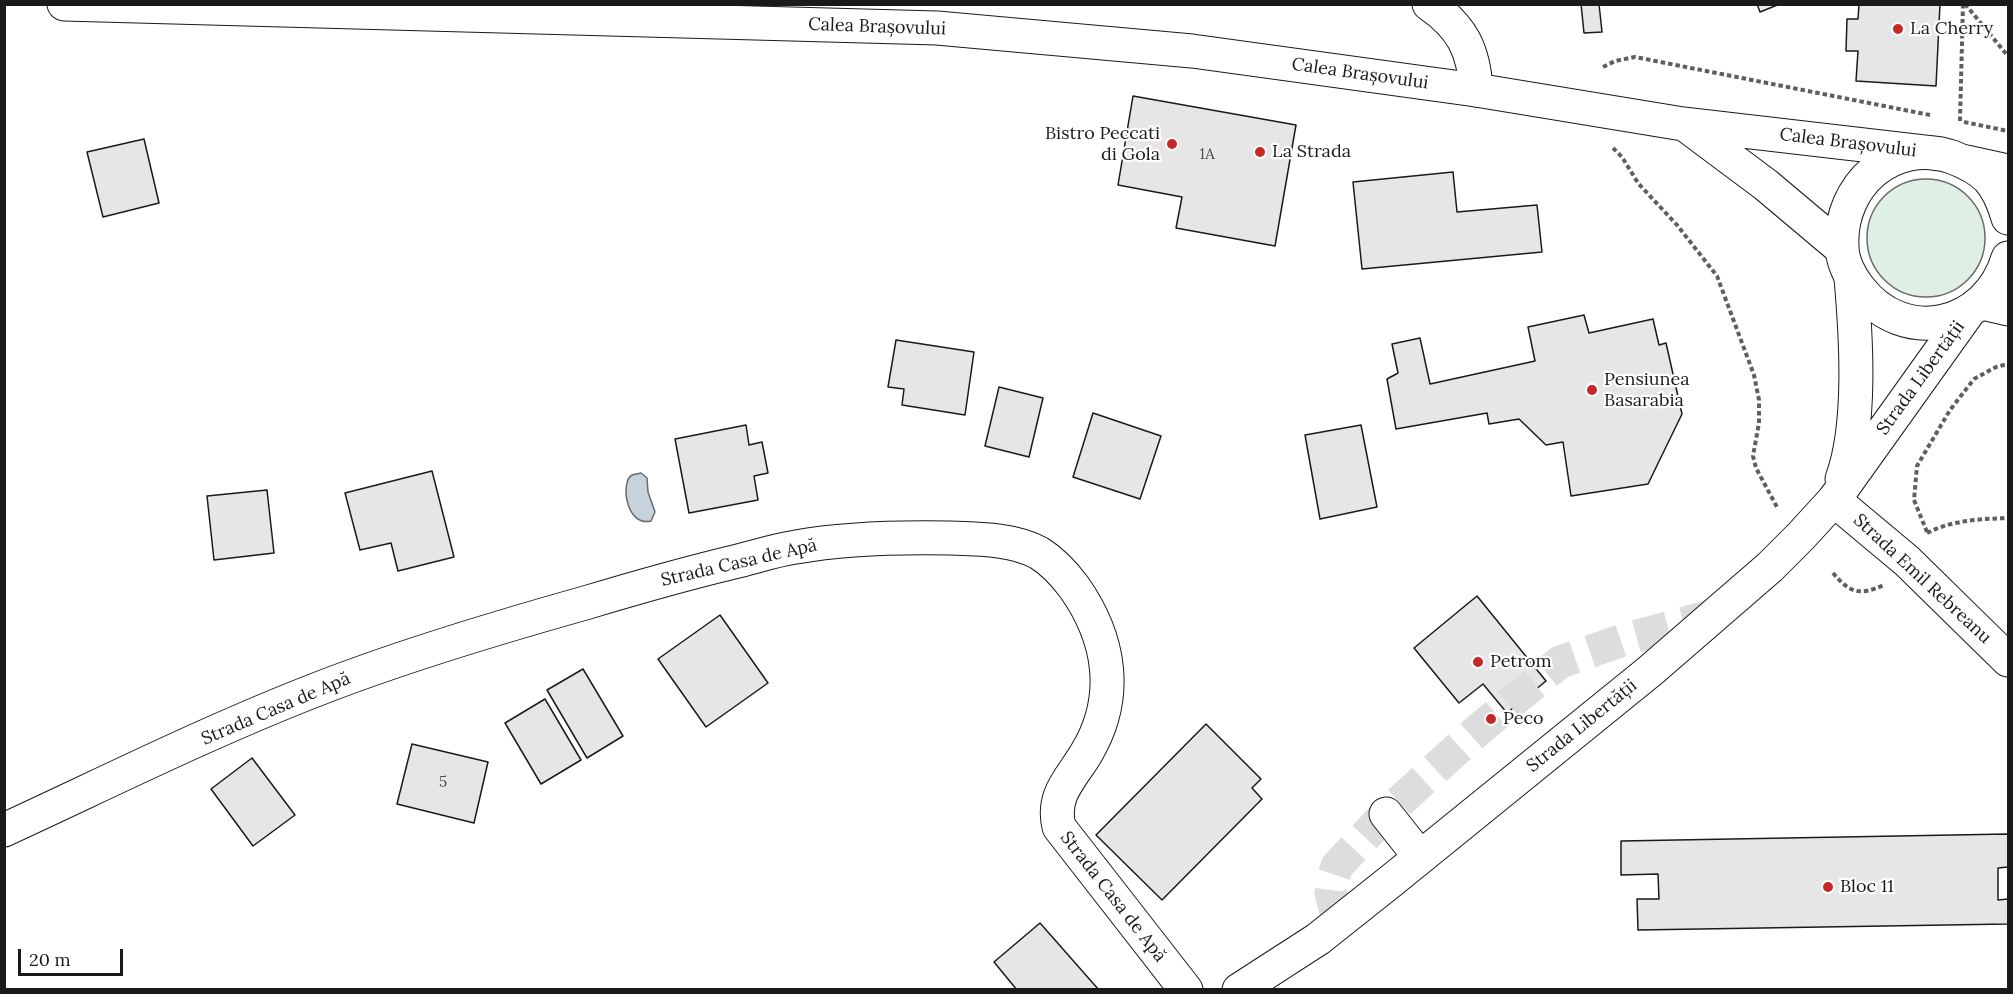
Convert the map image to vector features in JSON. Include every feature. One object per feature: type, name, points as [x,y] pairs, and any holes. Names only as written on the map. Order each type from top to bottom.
[{"type":"main road","name":"Calea Brașovului","points":[[64,4],[555,11],[937,28],[1192,51],[1476,90],[1683,124],[1954,158]]},
{"type":"main road","points":[[1429,4],[1448,19],[1465,41],[1472,57],[1476,90]]},
{"type":"main road","name":"Calea Brașovului","points":[[1683,124],[1766,185],[1846,264],[1867,298],[1888,314],[1913,322],[1942,322],[1986,309]]},
{"type":"main road","name":"Strada Libertății","points":[[1834,500],[1846,467],[1853,421],[1856,328],[1842,223],[1851,197],[1867,176],[1889,160],[1915,153],[1954,158]]},
{"type":"main road","points":[[1954,158],[2008,171]]},
{"type":"main road","points":[[1954,158],[1988,178],[2003,201],[2008,218]]},
{"type":"main road","name":"Strada Libertății","points":[[1239,990],[1318,939],[1575,733],[1718,614],[1786,552],[1834,500],[1986,309],[2004,273],[2008,258]]},
{"type":"main road","name":"Strada Emil Rebreanu","points":[[1834,500],[1907,561],[2008,660]]},
{"type":"main road","name":"Strada Casa de Apă","points":[[4,830],[222,730],[318,689],[430,650],[658,582],[793,547],[835,542],[918,538],[966,539],[1012,544],[1039,553],[1058,568],[1074,587],[1093,620],[1106,655],[1108,680],[1105,703],[1089,749],[1061,791],[1056,815],[1059,827],[1186,990]]},
{"type":"main road","points":[[1386,814],[1420,857]]},
{"type":"main road","name":"Strada Libertății","points":[[1274,990],[1318,939]]},
{"type":"path","points":[[1964,4],[2008,56]]},
{"type":"path","points":[[1964,4],[1960,121],[2008,131]]},
{"type":"path","points":[[1603,67],[1615,61],[1635,57],[1937,117]]},
{"type":"path","points":[[1609,146],[1622,157],[1638,183],[1677,225],[1717,276],[1754,375],[1759,411],[1753,456],[1756,468],[1775,506],[1782,514]]},
{"type":"path","points":[[1928,532],[1914,500],[1917,466],[1950,411],[1974,379],[1996,367],[2008,364]]},
{"type":"path","points":[[1924,538],[1928,532],[1971,520],[2008,518]]},
{"type":"path","points":[[1833,573],[1853,591],[1866,591],[1891,581]]},
{"type":"green space","points":[[1926,179],[1949,183],[1968,196],[1981,215],[1985,238],[1981,261],[1968,280],[1949,293],[1926,297],[1903,293],[1884,280],[1871,261],[1867,238],[1871,215],[1884,196],[1903,183]]},
{"type":"shaded area","points":[[641,473],[647,478],[648,492],[655,512],[651,521],[643,521],[636,517],[631,511],[626,494],[628,479],[632,475]]},
{"type":"building","points":[[1581,4],[1599,4],[1602,32],[1584,33]]},
{"type":"building","points":[[1757,4],[1780,4],[1760,12]]},
{"type":"building","points":[[1859,4],[1940,4],[1936,86],[1856,81],[1858,51],[1846,51],[1847,19],[1858,19]]},
{"type":"building","points":[[1133,96],[1296,125],[1275,246],[1176,228],[1182,197],[1118,185]]},
{"type":"building","points":[[144,139],[159,203],[103,217],[87,152]]},
{"type":"building","points":[[1453,172],[1457,212],[1537,205],[1542,252],[1362,269],[1353,182]]},
{"type":"building","points":[[1584,315],[1589,333],[1653,319],[1659,345],[1666,343],[1682,414],[1648,484],[1571,496],[1563,442],[1546,445],[1519,419],[1489,424],[1487,413],[1396,429],[1387,379],[1398,373],[1392,344],[1420,338],[1430,384],[1535,361],[1528,327]]},
{"type":"building","points":[[896,340],[974,352],[965,415],[902,405],[904,389],[888,387]]},
{"type":"building","points":[[999,387],[1043,398],[1029,457],[985,446]]},
{"type":"building","points":[[1093,413],[1161,436],[1140,499],[1073,477]]},
{"type":"building","points":[[746,425],[749,445],[762,442],[768,473],[754,476],[758,500],[689,513],[675,439]]},
{"type":"building","points":[[1361,425],[1377,507],[1320,519],[1305,435]]},
{"type":"building","points":[[432,471],[454,557],[398,571],[391,543],[360,550],[345,493]]},
{"type":"building","points":[[267,490],[274,553],[214,560],[207,496]]},
{"type":"building","name":"Petrom","points":[[1477,596],[1546,681],[1507,713],[1483,684],[1459,703],[1414,648]]},
{"type":"building","points":[[720,615],[768,683],[706,727],[658,659]]},
{"type":"building","points":[[583,669],[623,736],[587,758],[547,690]]},
{"type":"building","points":[[545,699],[581,760],[541,784],[505,723]]},
{"type":"building","points":[[1206,724],[1261,779],[1252,788],[1262,799],[1162,900],[1096,835]]},
{"type":"building","points":[[412,744],[488,762],[474,823],[397,804]]},
{"type":"building","points":[[252,758],[295,815],[253,846],[211,789]]},
{"type":"building","name":"Bloc 11","points":[[2008,834],[2008,867],[1998,868],[1998,900],[2008,899],[2008,924],[1638,930],[1637,899],[1659,899],[1658,874],[1621,875],[1621,841]]},
{"type":"building","points":[[1040,923],[1099,990],[1017,990],[994,962]]},
{"type":"tunnel","points":[[1339,922],[1331,894],[1337,866],[1386,814],[1478,730],[1560,662],[1623,640],[1718,614]]},
{"type":"place","name":"La Cherry","points":[[1898,29]]},
{"type":"place","name":"Bistro Peccati di Gola","points":[[1172,144]]},
{"type":"place","name":"La Strada","points":[[1260,152]]},
{"type":"place","name":"Pensiunea Basarabia","points":[[1592,390]]},
{"type":"place","name":"Petrom","points":[[1478,662]]},
{"type":"place","name":"Peco","points":[[1491,719]]},
{"type":"place","name":"Bloc 11","points":[[1828,887]]}]
